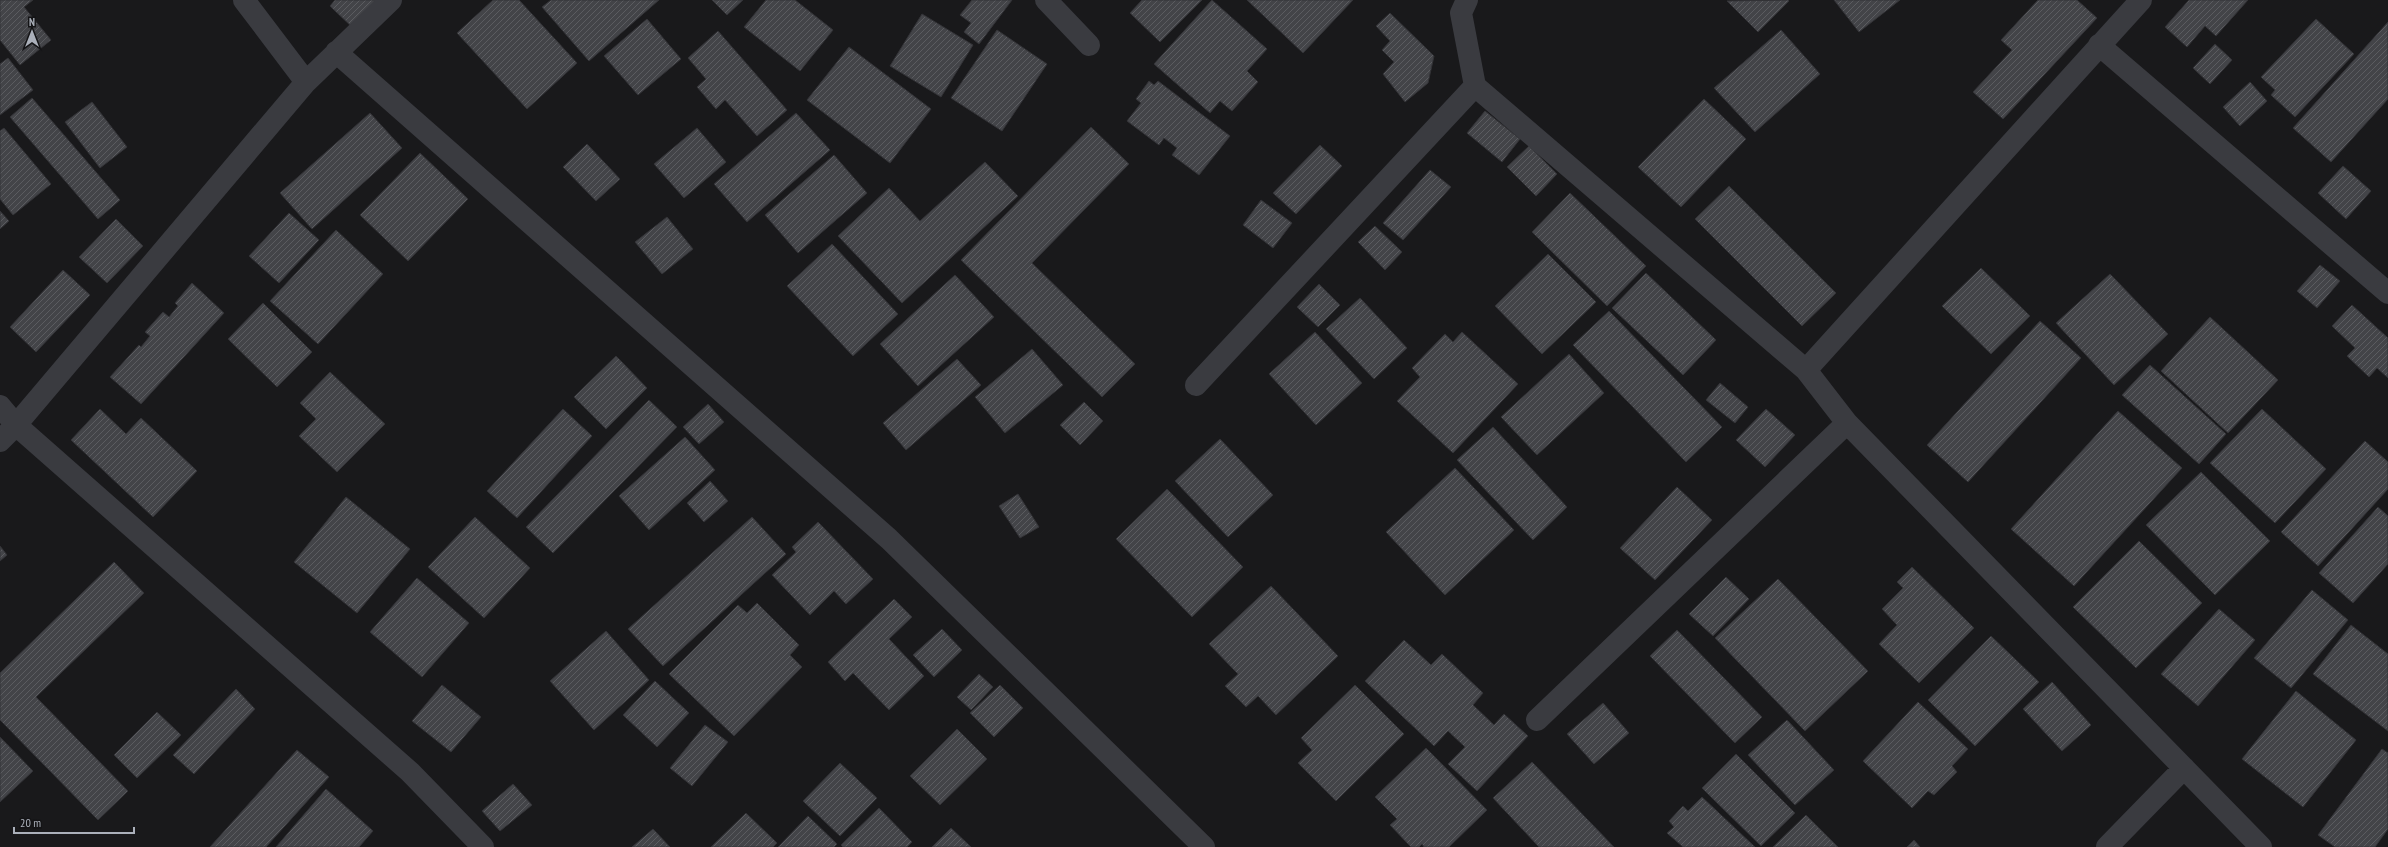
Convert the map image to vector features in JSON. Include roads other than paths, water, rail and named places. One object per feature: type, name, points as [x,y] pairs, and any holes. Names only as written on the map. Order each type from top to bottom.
[{"type":"street","points":[[244,0],[306,82]]},
{"type":"street","points":[[0,441],[16,425],[306,82],[392,0]]},
{"type":"street","points":[[1046,0],[1089,45]]},
{"type":"street","points":[[1467,0],[1461,13],[1475,86],[1806,370],[1847,422],[2261,847]]},
{"type":"street","points":[[1806,370],[2098,45],[2142,0]]},
{"type":"street","points":[[2098,45],[2388,293]]},
{"type":"street","points":[[336,52],[888,539],[1204,847]]},
{"type":"street","points":[[1196,385],[1475,86]]},
{"type":"street","points":[[0,406],[16,425],[410,772],[483,847]]},
{"type":"street","points":[[1537,720],[1847,422]]},
{"type":"street","points":[[2107,847],[2184,768]]}]
